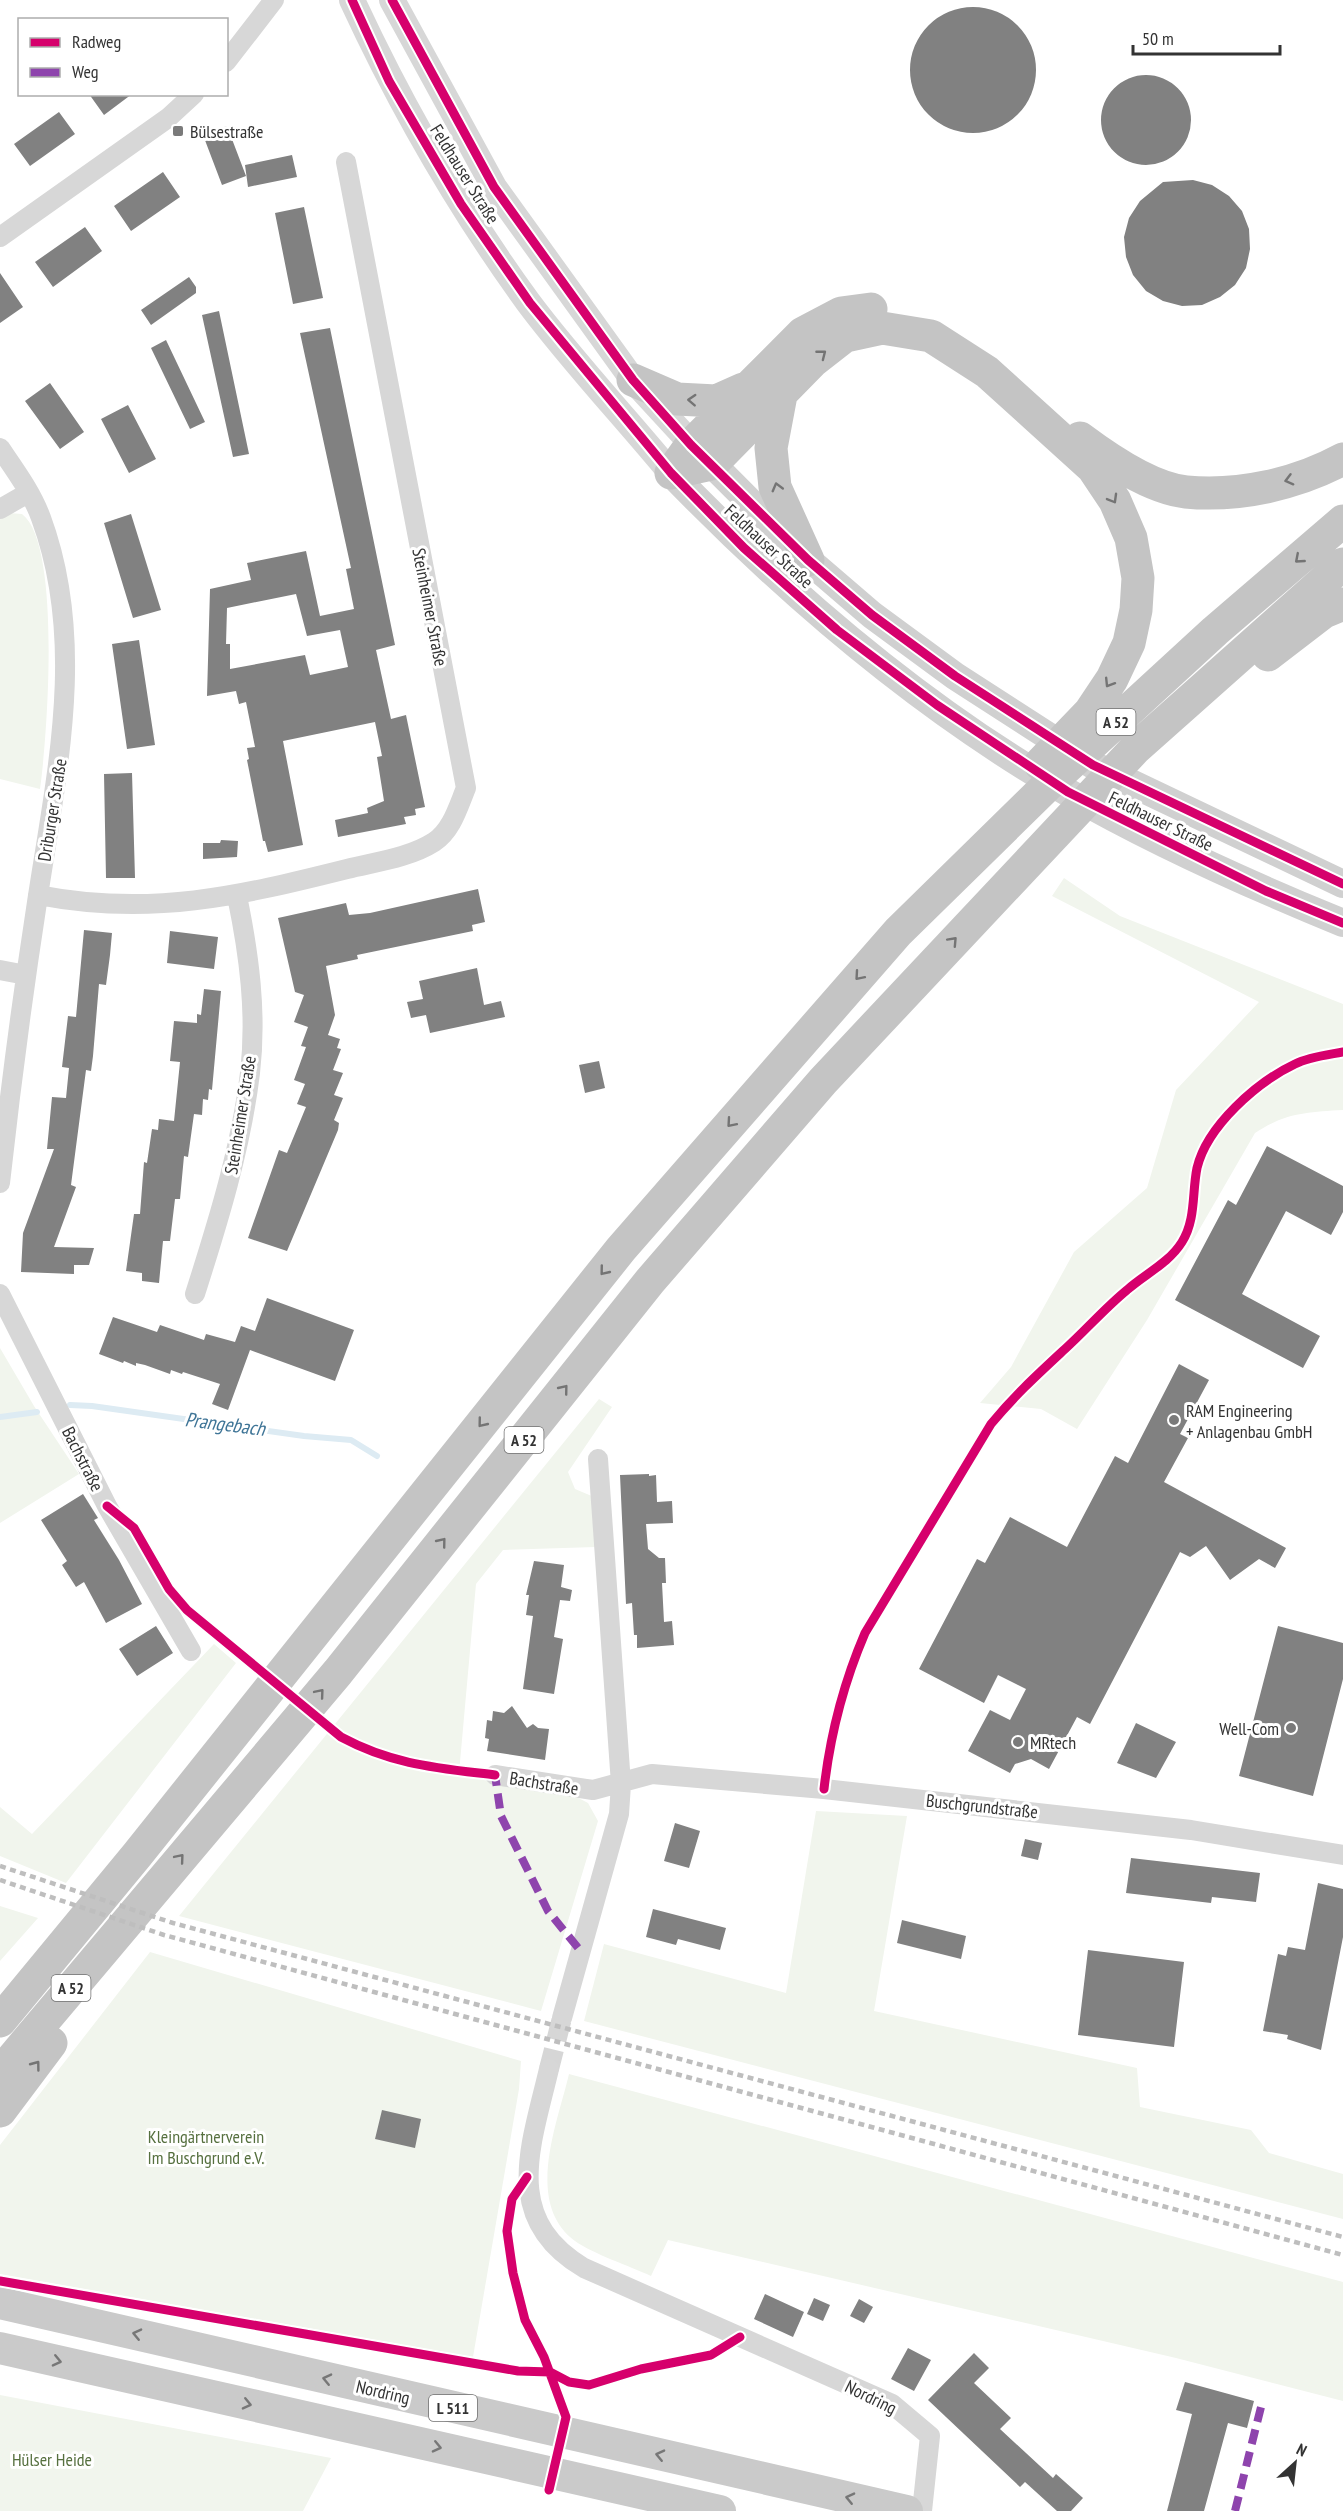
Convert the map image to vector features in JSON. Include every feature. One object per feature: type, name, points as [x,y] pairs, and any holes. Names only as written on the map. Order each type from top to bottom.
[{"type":"highway","points":[[702,454],[747,387],[803,333],[841,313],[880,308],[924,315],[959,336],[1081,439],[1136,475],[1185,492],[1248,491],[1321,471],[1343,459]]},
{"type":"highway","points":[[671,473],[702,454],[781,395],[813,361],[845,336],[882,328],[931,336],[987,372],[1093,468],[1115,501],[1131,538],[1138,578],[1137,610],[1129,643],[1112,679],[1090,712],[937,872],[898,932]]},
{"type":"highway","points":[[633,380],[677,399],[716,401],[747,387]]},
{"type":"highway","points":[[781,395],[771,448],[775,487],[808,560]]},
{"type":"highway","name":"A 52","points":[[0,2020],[137,1855],[621,1249],[898,932],[1055,778],[1215,631],[1343,521]]},
{"type":"highway","name":"A 52","points":[[0,2073],[338,1672],[673,1255],[823,1081],[1135,750],[1343,564]]},
{"type":"highway","points":[[1135,750],[1200,708],[1324,612],[1343,604]]},
{"type":"highway","points":[[0,1995],[39,1951],[137,1855]]},
{"type":"highway","points":[[0,2111],[39,2062],[142,1903]]},
{"type":"main road","name":"Feldhauser Straße","points":[[702,454],[808,560],[872,615],[955,676],[1093,765],[1343,884]]},
{"type":"main road","name":"Feldhauser Straße","points":[[671,473],[744,548],[837,630],[1012,757],[1116,818],[1266,891],[1343,923]]},
{"type":"main road","name":"Nordring","points":[[0,2303],[907,2511]]},
{"type":"main road","name":"L 511","points":[[0,2348],[720,2511]]},
{"type":"street","points":[[228,59],[274,0]]},
{"type":"street","name":"Feldhauser Straße","points":[[352,0],[389,81],[461,204],[530,303],[671,473]]},
{"type":"street","name":"Feldhauser Straße","points":[[392,0],[494,187],[633,380],[702,454]]},
{"type":"street","points":[[0,237],[168,118],[192,96]]},
{"type":"street","name":"Steinheimer Straße","points":[[38,895],[76,902],[150,905],[237,896],[407,854],[435,841],[452,823],[466,788],[346,162]]},
{"type":"street","name":"Driburger Straße","points":[[0,448],[40,517],[58,573],[66,659],[62,750],[26,975],[0,1184]]},
{"type":"street","points":[[0,509],[28,493]]},
{"type":"street","name":"Steinheimer Straße","points":[[195,1294],[226,1197],[250,1072],[252,1006],[248,951],[237,896]]},
{"type":"street","points":[[0,970],[26,975]]},
{"type":"street","name":"Bachstraße","points":[[0,1294],[107,1506],[191,1651]]},
{"type":"street","points":[[562,2018],[619,1814],[621,1784],[598,1459]]},
{"type":"street","name":"Buschgrundstraße","points":[[593,1790],[652,1774],[824,1789],[1191,1830],[1343,1855]]},
{"type":"street","name":"Bachstraße","points":[[495,1775],[593,1790]]},
{"type":"street","name":"Nordring","points":[[549,2069],[530,2149],[527,2177],[532,2208],[546,2236],[562,2254],[584,2268],[892,2404],[930,2436],[922,2511]]},
{"type":"green space","points":[[9,513],[22,514],[35,532],[43,563],[49,645],[46,730],[40,789],[0,779],[0,519]]},
{"type":"green space","points":[[1064,878],[1120,916],[1343,1004],[1343,1110],[1287,1117],[1255,1133],[1147,1320],[1077,1429],[1041,1409],[980,1403],[1011,1367],[1074,1252],[1147,1188],[1176,1090],[1259,1002],[1052,896]]},
{"type":"green space","points":[[0,1348],[34,1406],[79,1474],[0,1523]]},
{"type":"green space","points":[[599,1399],[612,1407],[568,1472],[575,1489],[594,1497],[596,1547],[503,1550],[476,1584],[459,1773],[569,1793],[588,1803],[598,1821],[541,2011],[179,1916]]},
{"type":"green space","points":[[214,1644],[236,1663],[66,1883],[0,1856],[0,1807],[32,1834]]},
{"type":"green space","points":[[816,1811],[907,1816],[874,2011],[1137,2068],[1140,2107],[1251,2130],[1269,2153],[1343,2174],[1343,2219],[584,2021],[604,1944],[786,1993]]},
{"type":"green space","points":[[0,1906],[38,1918],[0,1961]]},
{"type":"green space","name":"Kleingärtnerverein Im Buschgrund e.V.","points":[[150,1952],[521,2061],[519,2089],[473,2357],[0,2274],[0,2145]]},
{"type":"green space","points":[[569,2074],[1343,2282],[1343,2401],[1176,2358],[668,2240],[651,2276],[612,2260],[575,2241],[560,2225],[551,2206],[548,2162]]},
{"type":"green space","name":"Hülser Heide","points":[[0,2395],[331,2458],[303,2511],[0,2511]]},
{"type":"building","points":[[973,7],[997,12],[1017,26],[1031,46],[1036,70],[1031,94],[1017,114],[997,128],[973,133],[949,128],[929,114],[915,94],[910,70],[915,46],[929,26],[949,12]]},
{"type":"building","points":[[1137,75],[1155,75],[1171,82],[1184,95],[1191,111],[1191,129],[1184,145],[1171,158],[1155,165],[1137,165],[1121,158],[1108,145],[1101,129],[1101,111],[1108,95],[1121,82]]},
{"type":"building","points":[[90,96],[129,96],[104,115]]},
{"type":"building","points":[[59,112],[75,134],[30,166],[14,144]]},
{"type":"building","points":[[227,126],[246,176],[222,185],[203,135]]},
{"type":"building","points":[[292,155],[297,177],[248,187],[245,165]]},
{"type":"building","points":[[163,172],[180,197],[131,231],[114,206]]},
{"type":"building","points":[[1193,180],[1212,185],[1229,196],[1242,211],[1249,229],[1250,249],[1246,268],[1235,285],[1220,297],[1202,305],[1182,306],[1163,301],[1146,291],[1133,275],[1126,257],[1124,237],[1129,218],[1140,201],[1163,182]]},
{"type":"building","points":[[304,207],[323,298],[293,304],[275,213]]},
{"type":"building","points":[[85,227],[102,251],[53,287],[35,262]]},
{"type":"building","points":[[0,273],[23,307],[0,323]]},
{"type":"building","points":[[189,277],[196,287],[196,293],[151,325],[141,310]]},
{"type":"building","points":[[219,311],[249,454],[233,457],[202,315]]},
{"type":"building","points":[[330,328],[395,645],[376,650],[391,719],[406,715],[425,807],[415,809],[416,815],[404,817],[406,824],[338,837],[335,820],[368,813],[367,808],[384,801],[377,757],[382,756],[375,722],[283,741],[303,845],[268,852],[265,841],[263,841],[247,760],[249,759],[247,748],[255,747],[246,702],[239,704],[236,691],[207,696],[210,589],[251,580],[247,563],[306,551],[320,616],[354,609],[346,569],[351,568],[300,333]],"holes":[[[296,594],[307,636],[340,630],[348,667],[310,675],[305,655],[230,669],[230,644],[226,644],[227,608]]]},
{"type":"building","points":[[166,340],[205,422],[190,429],[151,348]]},
{"type":"building","points":[[50,383],[84,432],[60,449],[25,401]]},
{"type":"building","points":[[128,405],[156,459],[129,473],[101,419]]},
{"type":"building","points":[[131,514],[161,610],[133,618],[104,523]]},
{"type":"building","points":[[139,640],[155,745],[127,749],[112,644]]},
{"type":"building","points":[[132,773],[135,878],[106,878],[104,774]]},
{"type":"building","points":[[221,840],[238,841],[237,857],[203,859],[203,843],[220,843]]},
{"type":"building","points":[[478,889],[485,922],[472,925],[473,931],[357,955],[358,959],[326,966],[335,1015],[328,1035],[340,1039],[337,1048],[341,1049],[333,1070],[343,1073],[334,1095],[343,1098],[334,1120],[339,1123],[338,1130],[287,1251],[248,1238],[279,1150],[287,1153],[306,1107],[297,1104],[305,1084],[294,1080],[306,1047],[301,1046],[308,1027],[294,1022],[304,995],[295,992],[278,918],[346,903],[349,915],[370,913]]},
{"type":"building","points":[[84,930],[112,933],[110,955],[106,985],[99,984],[91,1071],[86,1070],[71,1185],[76,1187],[54,1247],[94,1248],[89,1265],[74,1265],[74,1274],[21,1272],[23,1233],[54,1149],[47,1149],[52,1097],[66,1098],[69,1068],[62,1067],[68,1016],[76,1017]]},
{"type":"building","points":[[170,931],[218,937],[214,969],[167,963]]},
{"type":"building","points":[[477,968],[484,1005],[501,1001],[505,1017],[430,1033],[426,1015],[411,1018],[407,1002],[423,999],[419,981]]},
{"type":"building","points":[[204,989],[221,991],[212,1090],[209,1089],[208,1100],[203,1099],[202,1115],[194,1114],[188,1157],[184,1156],[180,1199],[175,1199],[170,1241],[163,1241],[159,1283],[142,1281],[142,1273],[126,1271],[134,1214],[140,1214],[144,1162],[147,1163],[152,1129],[158,1130],[159,1119],[174,1121],[180,1062],[170,1061],[174,1021],[197,1023],[197,1014],[201,1015]]},
{"type":"building","points":[[599,1061],[605,1088],[585,1093],[579,1065]]},
{"type":"building","points":[[1267,1146],[1343,1186],[1343,1212],[1331,1235],[1286,1211],[1242,1294],[1320,1336],[1303,1368],[1175,1300],[1228,1200],[1236,1205]]},
{"type":"building","points":[[267,1298],[354,1330],[335,1381],[250,1350],[228,1410],[212,1404],[220,1384],[183,1372],[182,1374],[171,1370],[170,1374],[145,1365],[136,1363],[136,1366],[124,1361],[123,1363],[99,1354],[113,1317],[157,1332],[160,1325],[204,1340],[206,1334],[235,1342],[241,1326],[255,1331]]},
{"type":"building","points":[[1179,1364],[1209,1380],[1180,1434],[1188,1438],[1164,1482],[1286,1548],[1275,1568],[1259,1559],[1230,1580],[1206,1546],[1190,1557],[1180,1552],[1090,1724],[1077,1717],[1049,1769],[1031,1759],[1015,1764],[1010,1773],[968,1751],[990,1710],[1010,1720],[1026,1689],[998,1675],[984,1703],[919,1669],[977,1559],[985,1563],[1010,1517],[1067,1547],[1115,1456],[1128,1463]]},
{"type":"building","points":[[649,1474],[649,1476],[656,1475],[657,1502],[672,1501],[673,1523],[646,1524],[648,1549],[659,1558],[665,1558],[666,1583],[662,1583],[664,1622],[672,1621],[674,1645],[637,1648],[632,1603],[626,1604],[620,1475]]},
{"type":"building","points":[[83,1494],[98,1518],[94,1520],[119,1560],[142,1604],[106,1623],[84,1582],[76,1587],[62,1565],[67,1561],[41,1520]]},
{"type":"building","points":[[534,1561],[564,1565],[561,1587],[572,1590],[570,1601],[560,1600],[554,1637],[563,1639],[554,1694],[523,1689],[533,1616],[526,1615],[529,1595],[526,1595]]},
{"type":"building","points":[[156,1626],[173,1653],[137,1676],[119,1649]]},
{"type":"building","name":"Well-Com","points":[[1278,1626],[1343,1643],[1343,1679],[1313,1796],[1239,1776]]},
{"type":"building","points":[[512,1706],[527,1728],[533,1724],[538,1728],[549,1729],[545,1760],[487,1751],[489,1739],[485,1738],[487,1720],[492,1721],[493,1711],[504,1713]]},
{"type":"building","points":[[1136,1723],[1176,1742],[1156,1778],[1117,1763]]},
{"type":"building","points":[[675,1823],[700,1831],[689,1868],[664,1861]]},
{"type":"building","points":[[1025,1839],[1042,1843],[1038,1860],[1021,1856]]},
{"type":"building","points":[[1131,1858],[1260,1873],[1256,1902],[1212,1897],[1211,1903],[1126,1893]]},
{"type":"building","points":[[1318,1883],[1343,1889],[1343,1937],[1321,2050],[1287,2039],[1288,2035],[1263,2031],[1278,1954],[1286,1956],[1288,1947],[1305,1950]]},
{"type":"building","points":[[653,1909],[726,1928],[720,1950],[678,1939],[676,1945],[646,1937]]},
{"type":"building","points":[[902,1920],[966,1936],[961,1959],[897,1943]]},
{"type":"building","points":[[1088,1950],[1184,1962],[1174,2047],[1078,2035]]},
{"type":"building","points":[[382,2110],[421,2119],[415,2148],[375,2139]]},
{"type":"building","points":[[765,2294],[804,2312],[793,2337],[754,2319]]},
{"type":"building","points":[[814,2298],[830,2305],[823,2321],[807,2314]]},
{"type":"building","points":[[859,2299],[873,2307],[864,2323],[850,2316]]},
{"type":"building","points":[[908,2348],[931,2360],[914,2391],[891,2379]]},
{"type":"building","points":[[974,2353],[989,2368],[974,2383],[1011,2418],[1000,2429],[1053,2478],[1056,2474],[1083,2498],[1071,2511],[1057,2511],[1025,2482],[1020,2487],[928,2400]]},
{"type":"building","points":[[1185,2382],[1254,2401],[1247,2428],[1228,2423],[1204,2511],[1167,2511],[1192,2414],[1176,2410]]},
{"type":"waterway","name":"Prangebach","points":[[70,1405],[92,1406],[304,1436],[351,1440],[377,1456]]},
{"type":"waterway","name":"Prangebach","points":[[0,1417],[37,1412]]},
{"type":"tunnel","points":[[549,2069],[562,2018]]},
{"type":"railway","points":[[0,1866],[173,1923],[1343,2237]]},
{"type":"railway","points":[[0,1880],[164,1935],[1343,2255]]},
{"type":"marked path","points":[[491,1774],[495,1775],[501,1816],[548,1911],[579,1949]]},
{"type":"marked path","points":[[1235,2511],[1262,2403]]},
{"type":"cycle path","points":[[352,0],[389,81],[461,204],[530,303],[671,473],[744,548],[837,630],[937,705],[1068,792],[1266,891],[1343,923]]},
{"type":"cycle path","points":[[392,0],[494,187],[633,380],[691,445],[808,560],[872,615],[955,676],[1093,765],[1343,884]]},
{"type":"cycle path","points":[[824,1789],[839,1710],[865,1633],[991,1424],[1026,1385],[1111,1304],[1177,1249],[1190,1225],[1197,1168],[1203,1152],[1222,1121],[1250,1094],[1280,1072],[1312,1058],[1343,1052]]},
{"type":"cycle path","points":[[107,1506],[134,1528],[169,1589],[187,1610],[341,1737],[379,1754],[416,1764],[495,1775]]},
{"type":"cycle path","points":[[527,2177],[512,2199],[507,2231],[513,2273],[525,2320],[544,2357],[566,2417],[549,2490]]},
{"type":"cycle path","points":[[0,2281],[518,2371],[550,2372],[569,2382],[589,2385],[641,2369],[711,2355],[740,2337]]},
{"type":"place","name":"Bülsestraße","points":[[178,131]]},
{"type":"place","name":"RAM Engineering + Anlagenbau GmbH","points":[[1174,1420]]},
{"type":"place","name":"Well-Com","points":[[1291,1728]]},
{"type":"place","name":"MRtech","points":[[1018,1742]]}]
